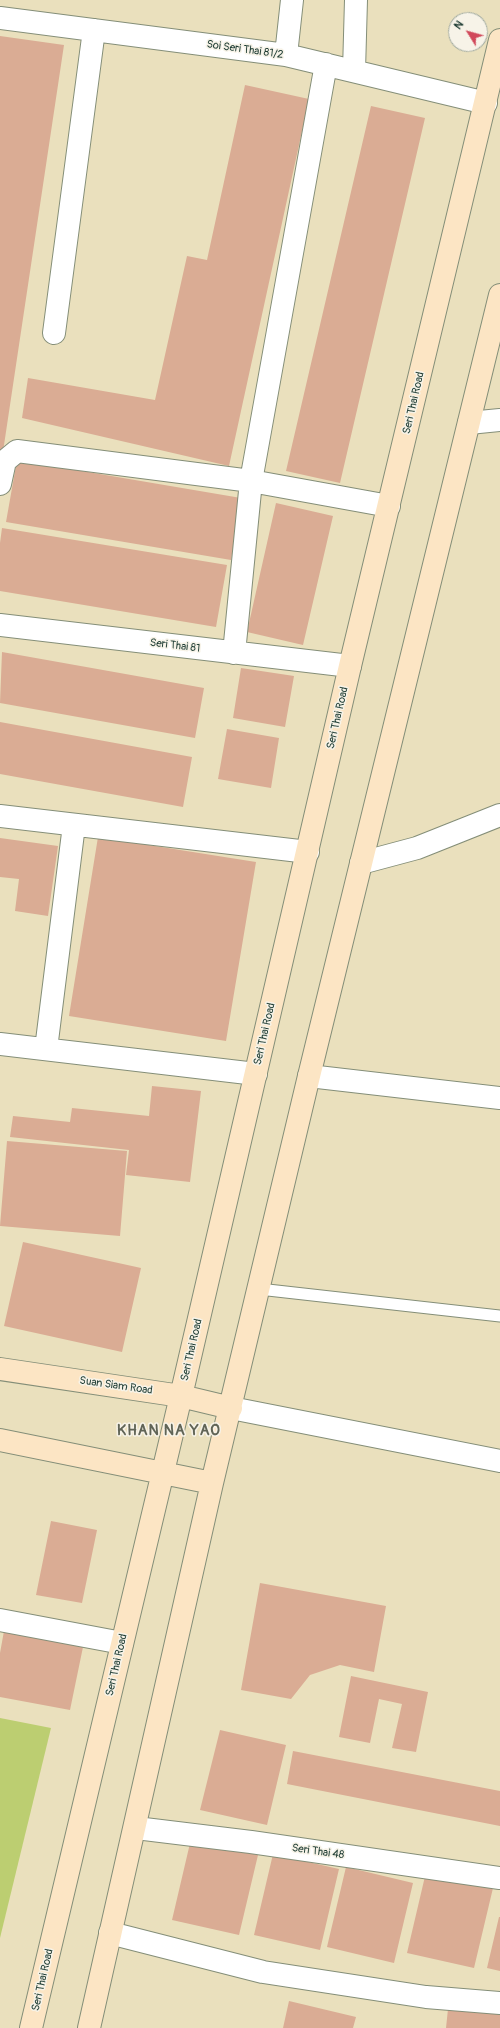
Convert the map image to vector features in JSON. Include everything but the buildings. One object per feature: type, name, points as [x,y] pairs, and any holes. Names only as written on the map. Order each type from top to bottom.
[{"type":"main road","name":"Seri Thai Road","points":[[32,2028],[181,1396],[350,666],[500,40]]},
{"type":"main road","points":[[89,2028],[110,1933],[136,1828],[212,1483],[258,1289],[500,295]]},
{"type":"main road","name":"Suan Siam Road","points":[[0,1369],[181,1396],[231,1408]]},
{"type":"main road","points":[[0,1440],[212,1483]]},
{"type":"street","points":[[286,55],[292,0]]},
{"type":"street","points":[[354,71],[356,0]]},
{"type":"street","name":"Soi Seri Thai 81/2","points":[[0,18],[286,55],[486,103]]},
{"type":"street","points":[[54,333],[94,30]]},
{"type":"street","points":[[234,653],[251,480],[326,64]]},
{"type":"street","points":[[470,423],[500,420]]},
{"type":"street","points":[[0,484],[5,461],[17,451],[251,480],[389,506]]},
{"type":"street","name":"Seri Thai 81","points":[[0,625],[350,666]]},
{"type":"street","points":[[0,816],[308,852]]},
{"type":"street","points":[[361,863],[417,848],[500,816]]},
{"type":"street","points":[[46,1049],[74,824]]},
{"type":"street","points":[[0,1044],[256,1074]]},
{"type":"street","points":[[309,1076],[500,1098]]},
{"type":"street","points":[[231,1408],[500,1461]]},
{"type":"street","points":[[0,1620],[122,1642]]},
{"type":"street","name":"Seri Thai 48","points":[[136,1828],[251,1842],[500,1878]]},
{"type":"street","points":[[110,1933],[263,1972],[426,1997],[500,2003]]},
{"type":"lane","points":[[258,1289],[500,1316]]},
{"type":"green space","points":[[0,1718],[51,1728],[0,1938]]},
{"type":"district","name":"KHAN NA YAO","points":[[169,1431]]}]
